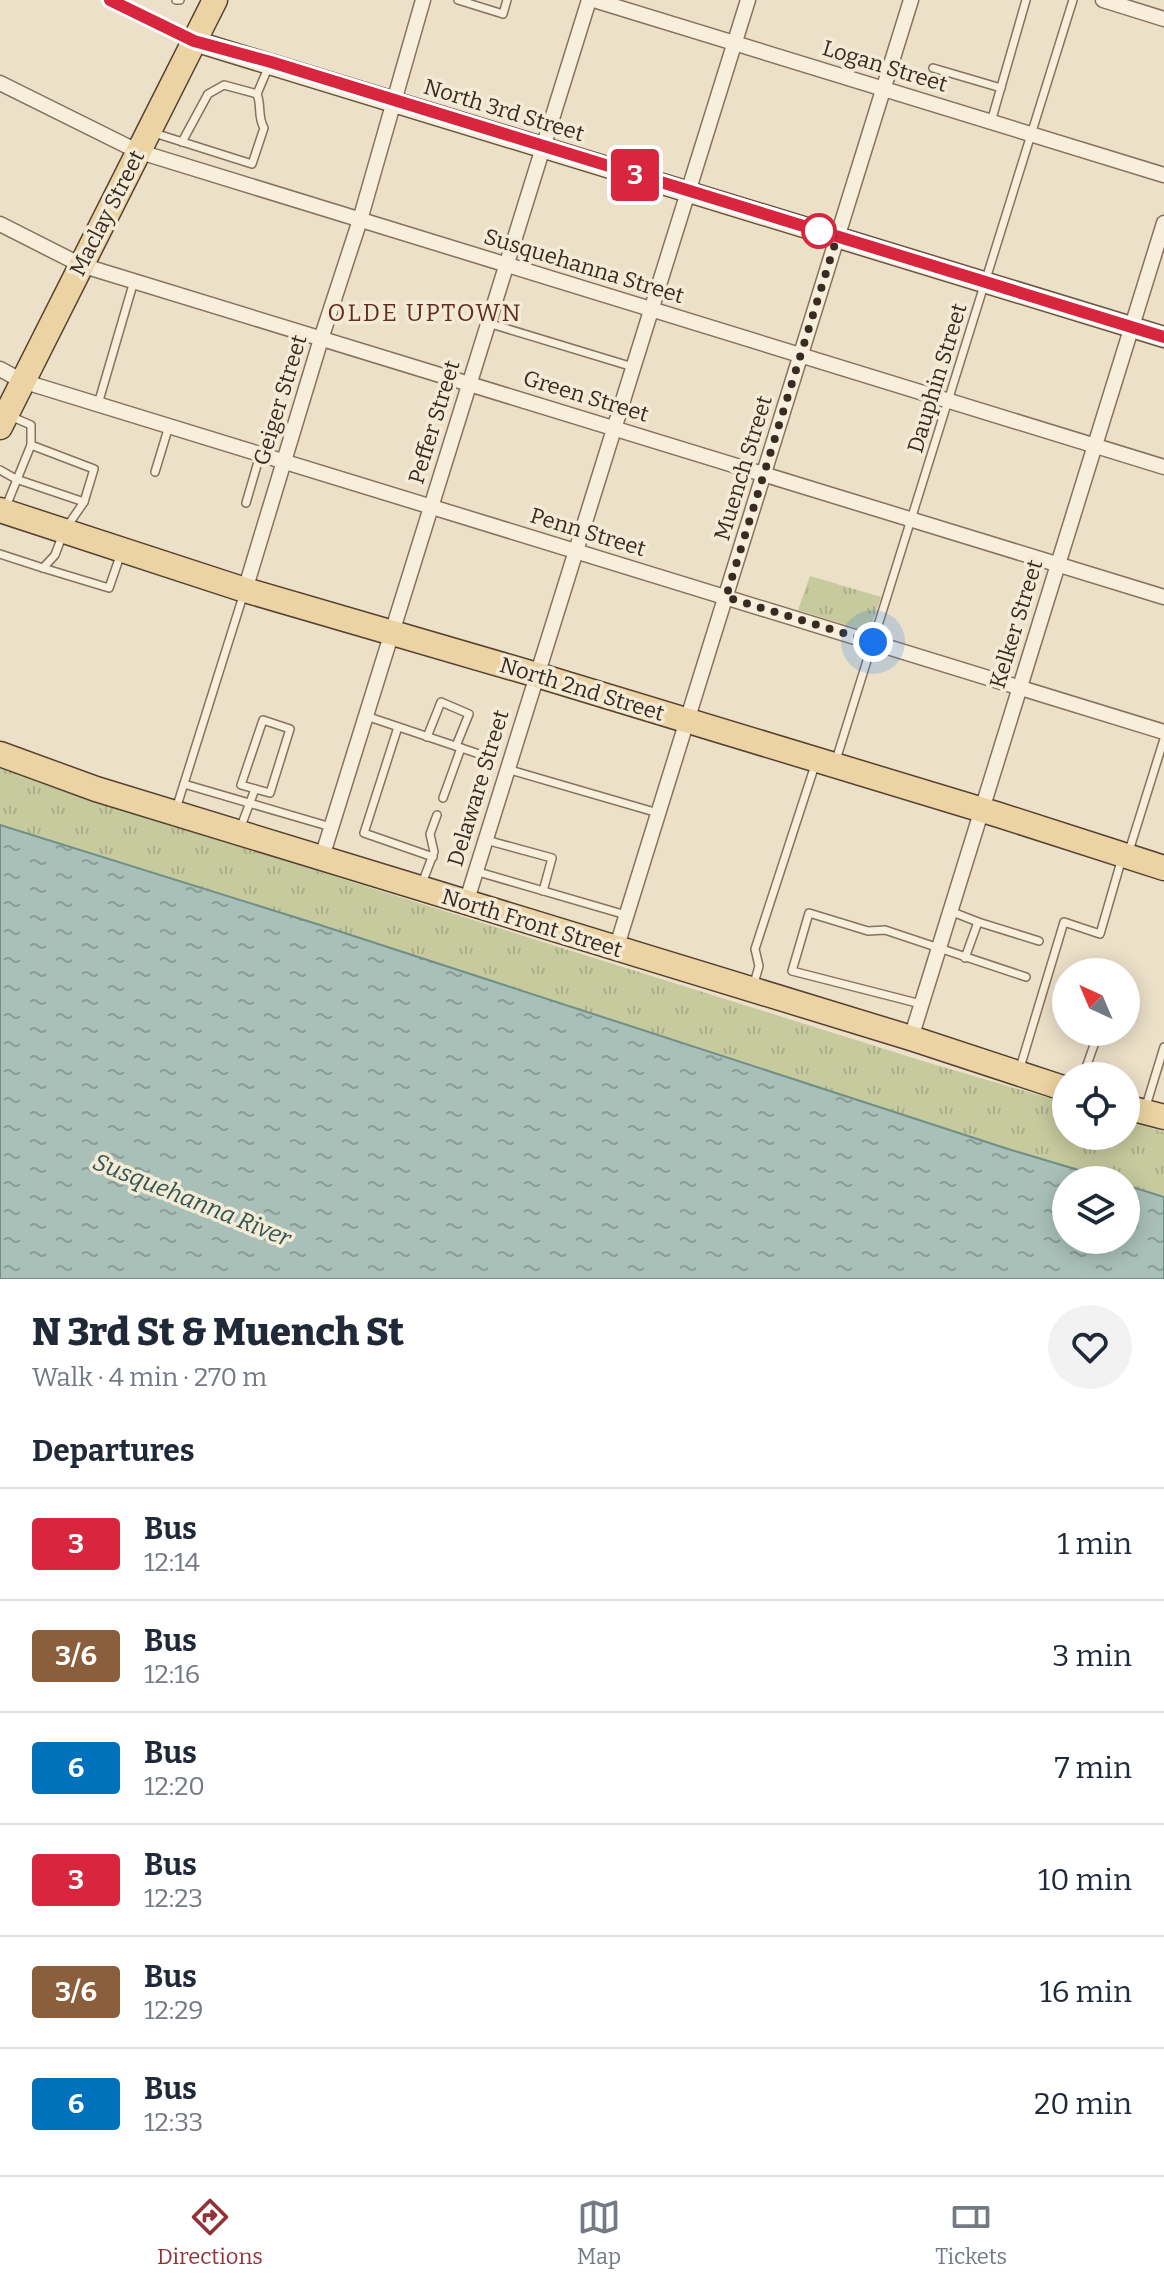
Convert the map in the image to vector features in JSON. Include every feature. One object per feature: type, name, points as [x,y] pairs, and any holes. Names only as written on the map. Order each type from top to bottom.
[{"type":"main road","name":"Maclay Street","points":[[3,420],[215,0]]},
{"type":"main road","name":"North 3rd Street","points":[[194,41],[1164,337]]},
{"type":"main road","name":"North 2nd Street","points":[[2,511],[245,590],[537,675],[1164,868]]},
{"type":"main road","name":"North Front Street","points":[[0,754],[96,789],[911,1038],[1052,1085]]},
{"type":"street","name":"North 3rd Street","points":[[110,0],[128,4],[194,41]]},
{"type":"street","name":"Geiger Street","points":[[245,590],[360,220],[423,0]]},
{"type":"street","name":"Logan Street","points":[[591,0],[1164,175]]},
{"type":"street","name":"Peffer Street","points":[[322,857],[591,0]]},
{"type":"street","name":"Delaware Street","points":[[466,903],[748,0]]},
{"type":"street","name":"Muench Street","points":[[616,949],[911,0]]},
{"type":"street","points":[[1103,0],[1164,19]]},
{"type":"street","name":"Susquehanna Street","points":[[0,83],[143,141],[360,220],[1164,467]]},
{"type":"street","name":"Kelker Street","points":[[911,1038],[1132,327],[1159,257],[1164,223]]},
{"type":"street","name":"Green Street","points":[[0,224],[81,265],[1164,597]]},
{"type":"street","name":"Penn Street","points":[[0,369],[22,381],[1164,732]]},
{"type":"lane","points":[[458,0],[503,14],[507,0]]},
{"type":"lane","points":[[991,122],[1026,0]]},
{"type":"lane","name":"Dauphin Street","points":[[752,990],[759,966],[755,949],[873,642],[1073,0]]},
{"type":"lane","points":[[143,141],[182,142],[252,164],[264,128],[259,118],[261,103],[257,94],[271,62]]},
{"type":"lane","points":[[933,68],[1001,88]]},
{"type":"lane","points":[[182,142],[208,94],[224,85],[257,94]]},
{"type":"lane","points":[[98,404],[134,281]]},
{"type":"lane","points":[[488,323],[633,367]]},
{"type":"lane","points":[[2,511],[31,445],[31,425],[3,420]]},
{"type":"lane","points":[[155,472],[169,426]]},
{"type":"lane","points":[[31,445],[94,469],[84,502],[64,531],[55,555],[43,568]]},
{"type":"lane","points":[[246,503],[261,454]]},
{"type":"lane","points":[[0,470],[16,479],[84,502]]},
{"type":"lane","points":[[0,554],[109,588],[123,550]]},
{"type":"lane","name":"Geiger Street","points":[[175,811],[245,590]]},
{"type":"lane","points":[[427,737],[441,702],[469,714],[443,798]]},
{"type":"lane","points":[[366,716],[491,758]]},
{"type":"lane","points":[[263,720],[290,729],[270,793],[255,789],[241,785],[263,720]]},
{"type":"lane","points":[[398,727],[364,833],[433,857]]},
{"type":"lane","points":[[1018,1075],[1064,922],[1100,934],[1164,739]]},
{"type":"lane","points":[[507,769],[658,813]]},
{"type":"lane","points":[[184,784],[331,827]]},
{"type":"lane","points":[[239,831],[255,789]]},
{"type":"lane","points":[[420,888],[433,857],[430,834],[437,815]]},
{"type":"lane","points":[[484,840],[552,858],[543,891]]},
{"type":"lane","points":[[475,871],[626,915]]},
{"type":"lane","points":[[950,911],[1039,941]]},
{"type":"lane","points":[[921,1004],[792,971],[809,913],[868,931],[885,930],[1026,977]]},
{"type":"lane","points":[[965,958],[978,922]]},
{"type":"lane","points":[[1145,1112],[1164,1047]]},
{"type":"green space","points":[[810,576],[881,597],[869,632],[798,610]]},
{"type":"green space","points":[[0,768],[170,825],[1052,1099],[1052,1150],[1140,1150],[1140,1124],[1164,1132],[1164,1197],[1140,1189],[1140,1166],[1065,1166],[1008,1149],[320,925],[0,825]]},
{"type":"water","name":"Susquehanna River","points":[[0,825],[1065,1166],[1052,1166],[1052,1254],[1140,1254],[1140,1189],[1164,1197],[1164,1279],[0,1279]]},
{"type":"bus line","name":"3","points":[[110,0],[194,41],[1164,337]]},
{"type":"district","name":"OLDE UPTOWN","points":[[425,313]]},
{"type":"route","points":[[819,231],[837,237],[726,597],[873,642]]}]
